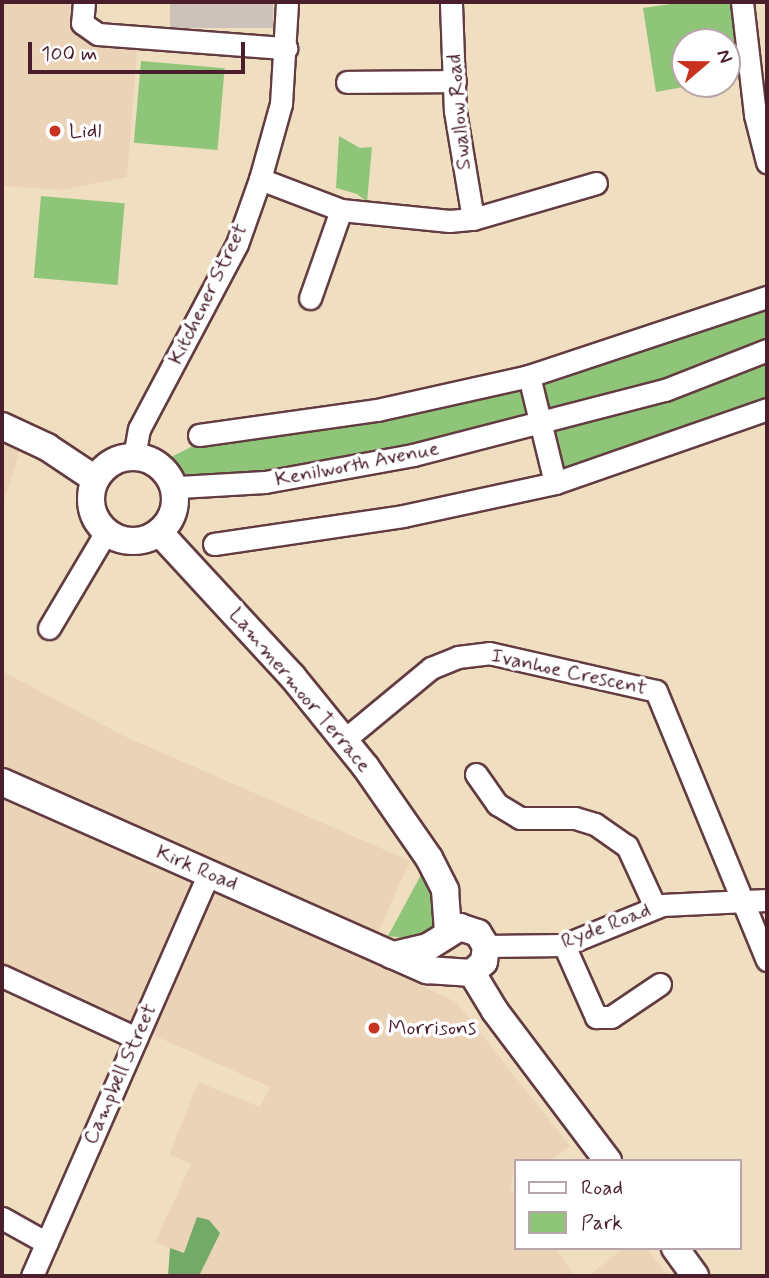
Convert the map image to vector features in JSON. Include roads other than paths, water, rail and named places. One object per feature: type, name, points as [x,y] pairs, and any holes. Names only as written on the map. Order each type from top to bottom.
[{"type":"main road","points":[[2,426],[47,447],[95,479]]},
{"type":"main road","points":[[134,457],[158,465],[171,481],[174,507],[159,532],[134,541],[106,531],[94,516],[90,497],[95,479],[105,467],[134,457]]},
{"type":"main road","name":"Lammermoor Terrace","points":[[159,532],[344,740],[429,858],[445,890],[445,936]]},
{"type":"main road","name":"Kirk Road","points":[[2,782],[427,970],[463,973]]},
{"type":"main road","name":"Lammermoor Terrace","points":[[429,858],[456,883],[482,939]]},
{"type":"main road","points":[[393,955],[445,936],[460,927],[482,939],[484,962],[463,973]]},
{"type":"main road","points":[[445,936],[439,956],[463,973],[495,1011],[606,1159]]},
{"type":"main road","points":[[676,1250],[695,1276]]},
{"type":"street","points":[[84,2],[82,23],[99,34],[286,48]]},
{"type":"street","name":"Kitchener Street","points":[[134,457],[139,429],[237,243],[260,180],[281,104],[287,2]]},
{"type":"street","points":[[742,2],[755,116],[767,162]]},
{"type":"street","name":"Swallow Road","points":[[451,4],[457,137],[473,219]]},
{"type":"street","points":[[347,82],[455,81]]},
{"type":"street","points":[[260,180],[341,210],[382,217],[473,219],[596,183]]},
{"type":"street","points":[[310,298],[341,210]]},
{"type":"street","points":[[199,435],[377,410],[529,376],[767,297]]},
{"type":"street","name":"Kenilworth Avenue","points":[[171,481],[179,487],[265,482],[412,455],[665,390],[767,350]]},
{"type":"street","points":[[529,376],[555,483]]},
{"type":"street","points":[[214,544],[403,516],[555,483],[767,409]]},
{"type":"street","points":[[49,628],[106,531]]},
{"type":"street","name":"Ivanhoe Crescent","points":[[344,740],[432,668],[458,657],[489,653],[656,691],[767,960]]},
{"type":"street","points":[[476,774],[496,804],[520,818],[575,818],[595,824],[627,846],[655,906]]},
{"type":"street","name":"Campbell Street","points":[[32,1276],[209,873]]},
{"type":"street","name":"Ryde Road","points":[[482,939],[564,946],[655,906],[767,900]]},
{"type":"street","points":[[564,946],[596,1017],[611,1017],[660,984]]},
{"type":"street","points":[[2,976],[136,1038]]},
{"type":"street","points":[[2,1219],[47,1243]]},
{"type":"place","name":"Lidl","points":[[55,131]]},
{"type":"place","name":"Morrisons","points":[[374,1028]]}]
